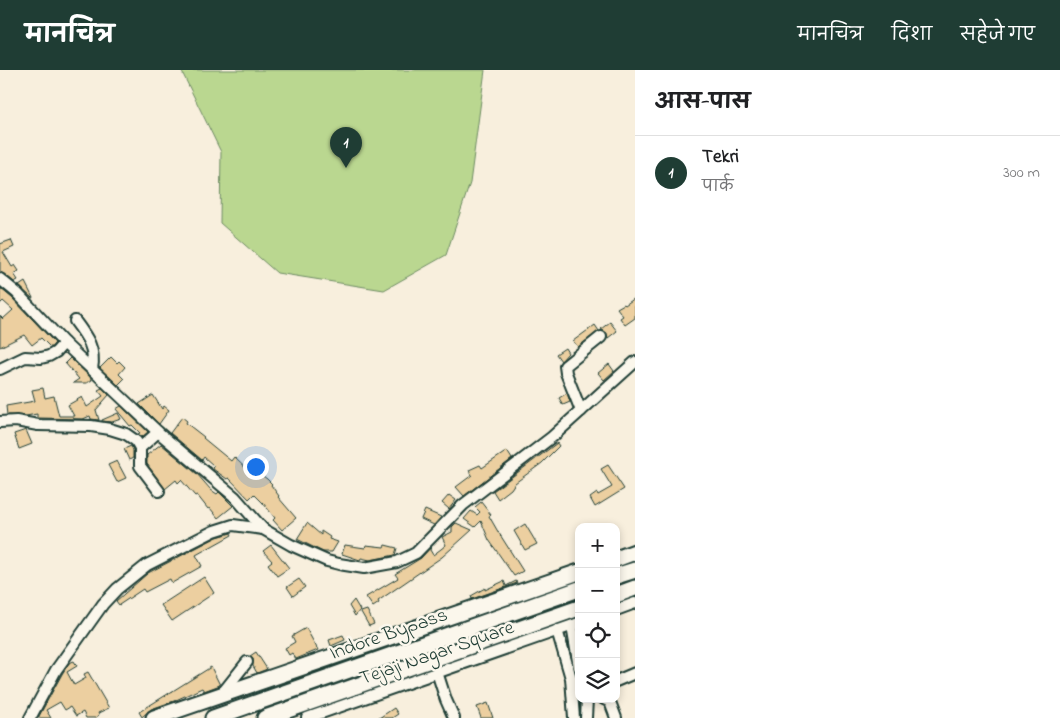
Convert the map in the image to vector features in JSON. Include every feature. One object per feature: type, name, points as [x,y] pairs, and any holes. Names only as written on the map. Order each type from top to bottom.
[{"type":"highway","points":[[620,558],[635,552]]},
{"type":"highway","points":[[620,575],[635,570]]},
{"type":"highway","points":[[154,718],[575,573]]},
{"type":"highway","points":[[620,594],[635,588]]},
{"type":"highway","name":"Indore Bypass","points":[[216,717],[575,591]]},
{"type":"highway","name":"Indore Bypass","points":[[265,718],[575,609]]},
{"type":"street","points":[[0,278],[17,293],[64,343],[158,432],[235,497],[263,529],[291,545],[339,564],[364,568],[397,562],[416,553],[463,505],[544,443],[635,362]]},
{"type":"street","points":[[75,321],[92,349],[94,358],[92,369]]},
{"type":"street","points":[[581,411],[565,366],[601,336]]},
{"type":"street","points":[[0,369],[25,357],[42,358],[48,356],[56,352],[64,343]]},
{"type":"street","points":[[0,422],[16,421],[38,425],[66,425],[110,429],[126,434],[136,441],[140,448],[140,466],[159,491]]},
{"type":"street","points":[[140,448],[158,432]]},
{"type":"street","points":[[30,718],[56,670],[103,604],[117,589],[147,565],[214,531],[233,525],[263,529]]},
{"type":"street","points":[[620,609],[635,603]]},
{"type":"street","name":"Tejaji Nagar Square","points":[[306,718],[575,624]]},
{"type":"street","points":[[557,630],[571,678],[574,718]]},
{"type":"street","points":[[220,696],[247,662]]},
{"type":"street","points":[[437,672],[454,718]]},
{"type":"street","points":[[620,680],[635,674]]},
{"type":"street","points":[[586,703],[586,718]]},
{"type":"street","points":[[610,703],[616,718]]},
{"type":"green space","points":[[181,70],[485,70],[470,183],[446,255],[384,290],[277,273],[220,223],[221,152]]},
{"type":"building","points":[[11,240],[14,247],[3,252],[12,267],[15,265],[19,271],[14,274],[18,280],[14,282],[0,272],[0,244]]},
{"type":"building","points":[[25,282],[33,298],[19,286]]},
{"type":"building","points":[[0,288],[55,343],[52,347],[41,338],[32,345],[24,335],[0,347],[0,316],[3,319],[13,310],[3,301],[0,304]]},
{"type":"building","points":[[635,298],[635,318],[625,325],[620,318],[623,316],[617,308]]},
{"type":"building","points":[[610,322],[617,331],[608,338],[607,333],[601,329]]},
{"type":"building","points":[[595,325],[599,331],[578,347],[573,341]]},
{"type":"building","points":[[565,348],[568,353],[561,361],[556,354]]},
{"type":"building","points":[[111,357],[125,367],[119,374],[124,379],[118,385],[100,368]]},
{"type":"building","points":[[70,358],[92,380],[87,383],[73,383],[79,379],[65,363]]},
{"type":"building","points":[[609,364],[614,371],[604,380],[598,373]]},
{"type":"building","points":[[43,388],[45,398],[54,396],[59,416],[74,416],[68,405],[82,397],[87,407],[103,396],[98,390],[102,388],[109,395],[96,410],[99,420],[91,419],[90,416],[83,419],[37,418],[37,414],[26,416],[7,415],[6,406],[35,401],[32,390]]},
{"type":"building","points":[[567,393],[570,402],[563,405],[559,398]]},
{"type":"building","points":[[153,395],[162,409],[164,406],[169,410],[159,424],[139,404]]},
{"type":"building","points":[[121,406],[148,432],[142,437],[138,434],[140,433],[132,425],[130,426],[116,409]]},
{"type":"building","points":[[118,413],[121,419],[112,422],[102,421],[102,420]]},
{"type":"building","points":[[182,417],[187,421],[186,423],[231,461],[234,457],[256,478],[259,473],[267,479],[272,484],[278,497],[296,518],[282,530],[273,520],[275,518],[254,494],[249,499],[229,478],[227,479],[213,469],[214,466],[204,457],[202,460],[170,433]]},
{"type":"building","points":[[26,430],[32,444],[19,449],[14,434]]},
{"type":"building","points":[[557,443],[559,446],[542,463],[515,483],[511,489],[498,499],[493,491]]},
{"type":"building","points":[[161,444],[197,474],[211,490],[217,494],[219,492],[233,506],[218,518],[181,480],[178,483],[176,480],[165,489],[147,464],[147,455]]},
{"type":"building","points":[[131,446],[133,458],[129,460],[124,449]]},
{"type":"building","points":[[507,451],[512,459],[464,496],[456,487],[472,475],[469,470],[480,465],[482,468]]},
{"type":"building","points":[[117,461],[126,478],[117,482],[108,465]]},
{"type":"building","points":[[608,465],[624,489],[595,507],[590,498],[612,487],[601,469]]},
{"type":"building","points":[[449,495],[456,500],[449,509],[442,503]]},
{"type":"building","points":[[481,502],[491,515],[489,516],[523,571],[514,576],[489,540],[481,521],[475,527],[464,519],[471,511],[477,515],[480,512],[475,507]]},
{"type":"building","points":[[425,510],[441,517],[434,525],[421,519]]},
{"type":"building","points":[[307,523],[321,535],[321,531],[330,537],[329,539],[338,542],[332,552],[323,552],[297,539]]},
{"type":"building","points":[[456,523],[472,530],[442,557],[378,601],[379,603],[373,607],[366,597],[398,578],[395,574],[421,558],[431,547],[430,550],[433,555],[446,545],[442,537],[452,532],[452,527]]},
{"type":"building","points":[[525,524],[537,544],[525,550],[514,531]]},
{"type":"building","points":[[231,533],[232,535],[196,555],[202,566],[172,583],[170,579],[145,592],[143,589],[119,605],[116,601],[148,573],[217,537]]},
{"type":"building","points":[[271,545],[289,568],[277,576],[268,564],[272,561],[263,551]]},
{"type":"building","points":[[345,545],[365,548],[366,545],[384,547],[385,545],[397,548],[395,555],[370,560],[361,558],[360,560],[342,554]]},
{"type":"building","points":[[204,577],[214,593],[172,621],[161,605]]},
{"type":"building","points":[[299,579],[305,587],[293,596],[287,587]]},
{"type":"building","points":[[504,581],[506,586],[516,581],[517,583],[472,599],[471,596],[485,588],[485,590]]},
{"type":"building","points":[[354,600],[360,610],[355,616],[349,606]]},
{"type":"building","points":[[367,610],[374,624],[369,626],[361,612]]},
{"type":"building","points":[[306,628],[318,650],[296,659],[292,653],[289,655],[285,648],[295,642],[292,636]]},
{"type":"building","points":[[343,635],[345,640],[331,646],[329,640]]},
{"type":"building","points":[[256,652],[267,669],[257,673],[253,666],[253,659],[250,656]]},
{"type":"building","points":[[74,661],[77,666],[67,672],[74,685],[86,678],[84,674],[88,672],[109,708],[98,713],[99,715],[95,718],[86,718],[83,712],[76,716],[70,707],[65,710],[60,702],[46,710],[51,718],[38,718],[62,674],[69,663]]},
{"type":"building","points":[[211,667],[220,685],[204,691],[202,688],[151,709],[142,717],[139,712]]},
{"type":"building","points":[[488,703],[493,718],[481,718],[477,707]]},
{"type":"building","points":[[394,708],[398,714],[392,718],[379,718]]},
{"type":"place","name":"Tekri","points":[[346,168]]}]
